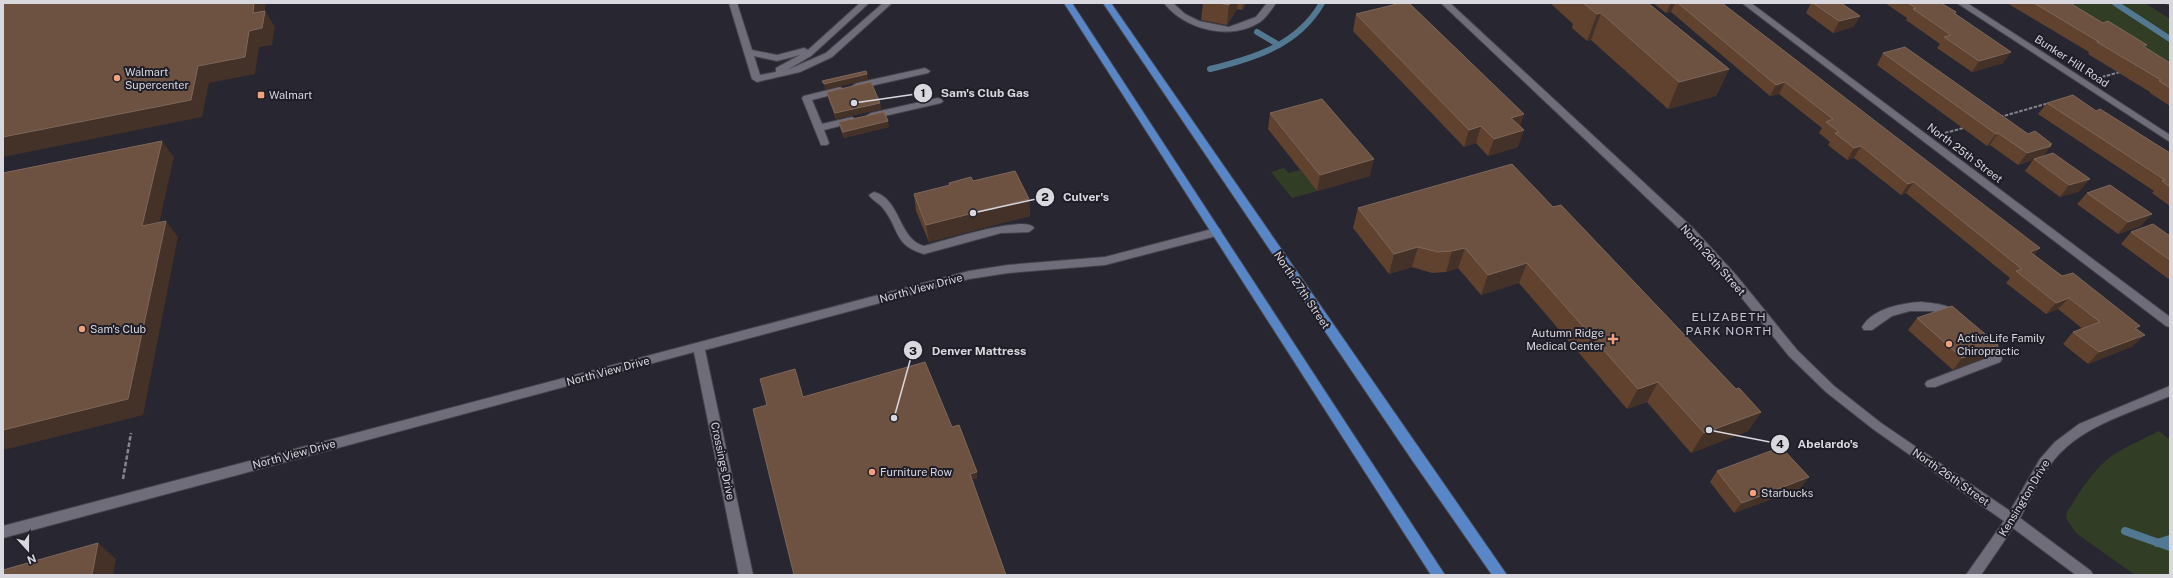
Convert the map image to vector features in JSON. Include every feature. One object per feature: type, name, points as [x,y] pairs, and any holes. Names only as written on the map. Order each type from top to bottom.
[{"type":"main road","points":[[1068,3],[1438,575]]},
{"type":"main road","name":"North 27th Street","points":[[1107,3],[1407,443],[1500,575]]},
{"type":"street","points":[[733,3],[757,79]]},
{"type":"street","points":[[757,79],[808,54],[864,3]]},
{"type":"street","points":[[757,79],[796,70],[829,55],[888,3]]},
{"type":"street","points":[[1168,3],[1182,16],[1196,23],[1229,30],[1252,23],[1259,19],[1272,3]]},
{"type":"street","name":"North 26th Street","points":[[1445,3],[1690,232],[1732,278],[1793,353],[1824,384],[1877,426],[2012,520],[2086,575]]},
{"type":"street","name":"North 25th Street","points":[[1746,3],[2170,323]]},
{"type":"street","name":"Bunker Hill Road","points":[[1961,3],[2170,139]]},
{"type":"street","points":[[748,52],[774,58],[786,57],[808,49],[824,40]]},
{"type":"street","points":[[824,143],[808,98],[924,71]]},
{"type":"street","points":[[819,128],[938,101]]},
{"type":"street","points":[[874,196],[888,207],[906,241],[914,248],[924,250],[1001,229],[1029,228]]},
{"type":"street","name":"North View Drive","points":[[3,532],[970,276],[1008,269],[1105,261],[1216,232]]},
{"type":"street","points":[[1868,327],[1877,318],[1917,304],[1945,310],[1970,326],[1994,349],[1996,359],[1931,384]]},
{"type":"street","name":"Crossings Drive","points":[[699,347],[746,575]]},
{"type":"street","name":"Kensington Drive","points":[[1973,575],[2012,520],[2044,463],[2069,437],[2105,417],[2170,391]]},
{"type":"path","points":[[2099,78],[2127,70]]},
{"type":"path","points":[[1996,118],[2050,102]]},
{"type":"path","points":[[1926,139],[1974,125]]},
{"type":"path","points":[[123,479],[131,433]]},
{"type":"green space","points":[[2071,3],[2145,3],[2170,19],[2170,63]]},
{"type":"green space","points":[[1284,168],[1289,173],[1300,170],[1317,191],[1292,198],[1271,172]]},
{"type":"green space","points":[[2159,431],[2170,440],[2170,575],[2135,575],[2076,533],[2066,518],[2067,512],[2099,467],[2118,452]]},
{"type":"building","name":"Walmart Supercenter","points":[[3,3],[254,3],[253,13],[265,11],[262,28],[249,31],[245,57],[198,66],[191,100],[3,137]]},
{"type":"building","points":[[1219,3],[1230,3],[1229,5]]},
{"type":"building","points":[[1401,3],[1409,3],[1524,114],[1511,118],[1524,130],[1494,139],[1481,126],[1469,130],[1356,14]]},
{"type":"building","points":[[1583,3],[1648,3],[1729,69],[1679,82],[1601,13],[1597,14]]},
{"type":"building","points":[[1678,3],[1722,3],[2040,248],[2030,252],[2062,276],[2073,273],[2140,326],[2135,328],[2145,335],[2099,352],[2073,332],[2100,322],[2069,298],[2056,303],[2016,271],[2022,269],[1914,182],[1908,184],[1861,146],[1854,148],[1835,133],[1839,132],[1826,122],[1833,119],[1785,82],[1776,85]]},
{"type":"building","points":[[1813,3],[1841,3],[1860,16],[1839,21]]},
{"type":"building","points":[[1908,3],[1941,3],[1956,12],[1954,13],[2011,52],[1979,61],[1944,37],[1951,35],[1913,9],[1916,8]]},
{"type":"building","points":[[2034,3],[2070,3],[2103,23],[2108,21],[2147,45],[2143,46],[2170,63],[2170,88],[2159,81],[2161,80]]},
{"type":"building","points":[[1905,47],[2028,134],[2035,131],[2052,144],[2049,145],[2051,146],[2027,153],[1998,133],[1996,134],[1883,53]]},
{"type":"building","points":[[866,71],[867,74],[824,84],[822,81]]},
{"type":"building","points":[[871,82],[880,103],[835,113],[827,92]]},
{"type":"building","points":[[2073,95],[2096,111],[2100,109],[2170,153],[2170,187],[2162,181],[2165,180],[2047,103]]},
{"type":"building","points":[[1322,99],[1374,159],[1320,175],[1270,113]]},
{"type":"building","points":[[884,112],[888,121],[843,132],[839,122]]},
{"type":"building","name":"Sam's Club","points":[[162,141],[142,226],[166,221],[128,399],[3,430],[3,173]]},
{"type":"building","points":[[2053,153],[2090,179],[2069,185],[2034,159]]},
{"type":"building","name":"Autumn Ridge Medical Center","points":[[1512,164],[1553,207],[1561,205],[1736,389],[1739,388],[1761,412],[1704,433],[1658,382],[1638,389],[1527,263],[1488,275],[1465,248],[1438,252],[1418,247],[1394,254],[1358,208]]},
{"type":"building","points":[[1015,171],[1029,199],[926,225],[914,194],[950,185],[949,183],[971,177],[973,181]]},
{"type":"building","points":[[2110,185],[2152,214],[2128,222],[2087,193]]},
{"type":"building","points":[[2153,224],[2170,236],[2170,260],[2131,232]]},
{"type":"building","points":[[1952,306],[1998,345],[1962,358],[1917,318]]},
{"type":"building","name":"Furniture Row","points":[[925,362],[952,427],[959,425],[977,472],[970,474],[1006,575],[794,575],[753,409],[767,405],[760,379],[795,369],[803,397]]},
{"type":"building","name":"Starbucks","points":[[1781,447],[1809,477],[1742,503],[1717,471]]},
{"type":"building","points":[[98,543],[92,575],[3,575],[3,570]]},
{"type":"waterway","points":[[1279,45],[1301,29],[1322,3]]},
{"type":"waterway","points":[[2115,3],[2170,39]]},
{"type":"waterway","points":[[1257,32],[1279,45]]},
{"type":"waterway","points":[[1210,69],[1243,60],[1279,45]]},
{"type":"waterway","points":[[2125,531],[2158,543]]},
{"type":"waterway","points":[[2158,543],[2170,539]]},
{"type":"waterway","points":[[2158,543],[2170,547]]},
{"type":"place","name":"Walmart Supercenter","points":[[117,78]]},
{"type":"place","name":"Walmart","points":[[261,95]]},
{"type":"place","name":"Sam's Club Gas","points":[[854,103]]},
{"type":"place","name":"Culver's","points":[[973,213]]},
{"type":"place","name":"Sam's Club","points":[[82,329]]},
{"type":"place","name":"Autumn Ridge Medical Center","points":[[1613,339]]},
{"type":"place","name":"ActiveLife Family Chiropractic","points":[[1949,344]]},
{"type":"place","name":"Denver Mattress","points":[[894,418]]},
{"type":"place","name":"Abelardo's","points":[[1709,430]]},
{"type":"place","name":"Furniture Row","points":[[872,472]]},
{"type":"place","name":"Starbucks","points":[[1753,493]]},
{"type":"district","name":"ELIZABETH PARK NORTH","points":[[1729,324]]}]
